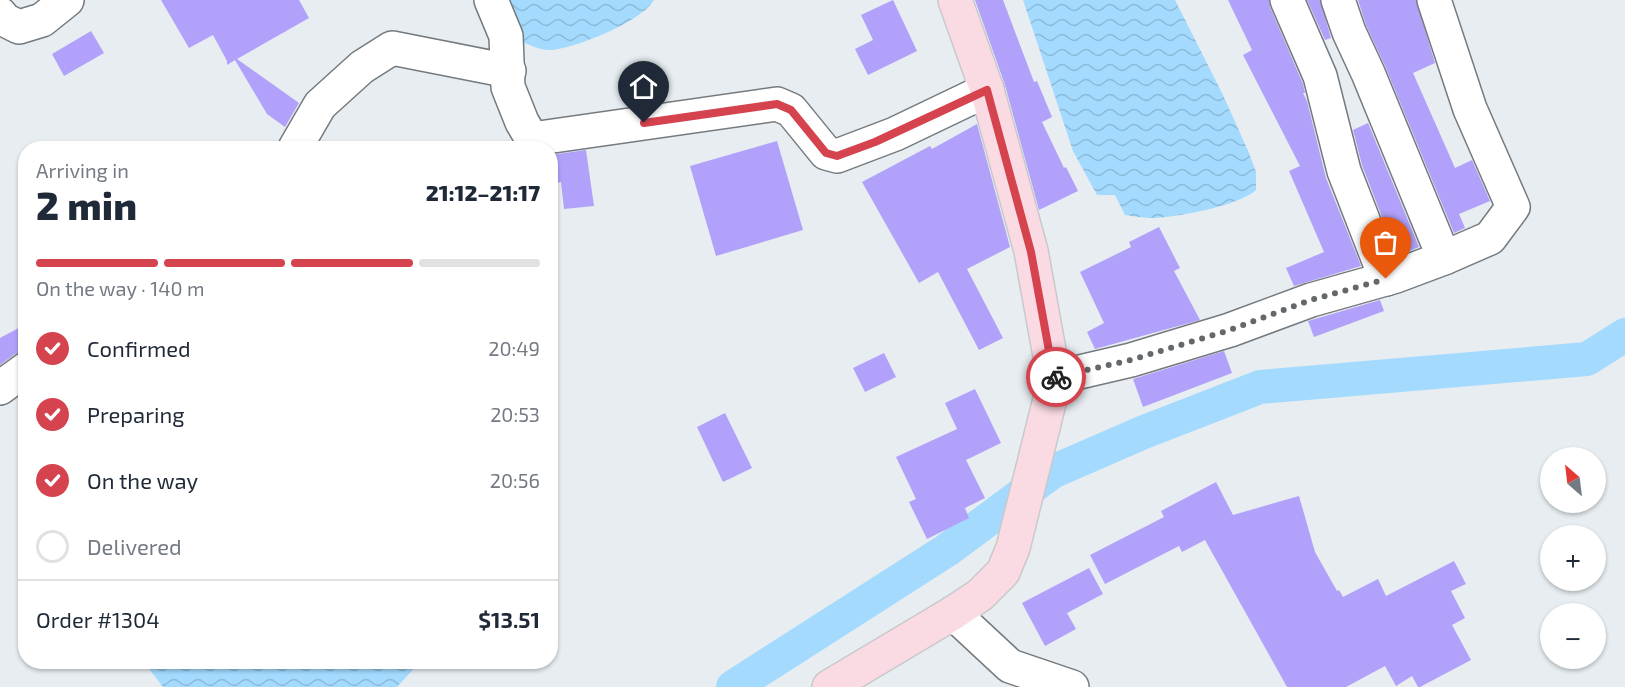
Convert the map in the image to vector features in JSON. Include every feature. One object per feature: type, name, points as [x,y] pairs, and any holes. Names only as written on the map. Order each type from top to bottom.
[{"type":"main road","points":[[829,687],[953,613],[980,595],[1003,572],[1017,534],[1053,385],[1031,252],[987,90],[956,0]]},
{"type":"street","points":[[0,14],[5,20],[19,27],[42,20],[67,0]]},
{"type":"street","points":[[491,0],[506,36],[508,87],[522,122],[532,139],[777,104],[791,110],[826,153],[837,156],[895,134],[987,90]]},
{"type":"street","points":[[1287,0],[1320,76],[1344,171],[1386,279]]},
{"type":"street","points":[[1338,0],[1349,32],[1443,258]]},
{"type":"street","points":[[1053,385],[1230,330],[1311,300],[1386,279],[1490,238],[1513,207],[1470,109],[1434,0]]},
{"type":"street","points":[[299,141],[320,105],[362,67],[392,48],[509,71]]},
{"type":"street","points":[[0,388],[18,375]]},
{"type":"street","points":[[953,613],[1010,666],[1072,687]]},
{"type":"water","points":[[505,0],[654,0],[636,17],[622,25],[576,44],[547,50],[519,41]]},
{"type":"water","points":[[1023,0],[1175,0],[1223,95],[1249,153],[1256,172],[1256,190],[1222,206],[1153,218],[1125,215],[1115,195],[1097,195],[1073,151]]},
{"type":"water","points":[[149,669],[414,669],[397,687],[163,687]]},
{"type":"building","points":[[161,0],[299,0],[309,18],[237,59],[299,103],[285,127],[267,114],[235,60],[227,65],[213,35],[189,48]]},
{"type":"building","points":[[893,0],[917,51],[868,75],[855,49],[873,40],[861,15]]},
{"type":"building","points":[[975,0],[1003,0],[1034,82],[1037,81],[1052,117],[1042,122],[1078,191],[1039,210],[1005,85]]},
{"type":"building","points":[[1228,0],[1269,0],[1303,84],[1305,93],[1303,93],[1326,178],[1361,266],[1294,286],[1286,268],[1324,252],[1289,171],[1300,166],[1243,55],[1252,50]]},
{"type":"building","points":[[1307,0],[1320,0],[1331,38],[1325,40]]},
{"type":"building","points":[[1358,0],[1416,0],[1435,63],[1413,73],[1455,168],[1472,160],[1490,201],[1459,214],[1465,228],[1454,233],[1366,25]]},
{"type":"building","points":[[91,31],[104,53],[64,76],[52,54]]},
{"type":"building","points":[[1368,123],[1419,247],[1397,256],[1362,165],[1353,130]]},
{"type":"building","points":[[977,124],[1010,247],[967,269],[1003,338],[979,350],[938,272],[919,283],[862,182],[930,146],[932,149]]},
{"type":"building","points":[[777,141],[803,230],[716,256],[690,166]]},
{"type":"building","points":[[586,150],[594,206],[564,209],[561,182],[558,183],[558,154]]},
{"type":"building","points":[[1159,227],[1180,268],[1174,271],[1200,320],[1095,349],[1087,332],[1104,323],[1080,272],[1131,247],[1129,242]]},
{"type":"building","points":[[1380,300],[1384,311],[1314,337],[1308,321]]},
{"type":"building","points":[[18,328],[18,353],[0,365],[0,338]]},
{"type":"building","points":[[1224,351],[1232,373],[1143,407],[1133,379]]},
{"type":"building","points":[[884,353],[896,377],[865,392],[853,368]]},
{"type":"building","points":[[975,389],[1001,443],[966,460],[985,498],[965,508],[969,518],[927,539],[909,502],[916,499],[896,457],[957,429],[945,403]]},
{"type":"building","points":[[725,413],[752,468],[723,482],[697,427]]},
{"type":"building","points":[[1216,482],[1233,515],[1299,496],[1315,552],[1337,591],[1339,590],[1343,597],[1378,579],[1386,596],[1454,561],[1466,584],[1451,591],[1465,618],[1452,625],[1471,660],[1420,687],[1412,676],[1396,686],[1385,666],[1346,687],[1287,687],[1205,540],[1182,552],[1179,546],[1105,584],[1090,555],[1164,517],[1161,511]]},
{"type":"building","points":[[1089,568],[1103,594],[1067,613],[1076,629],[1045,646],[1022,603]]},
{"type":"waterway","points":[[733,687],[947,550],[1052,472],[1144,432],[1260,387],[1587,359],[1625,335]]},
{"type":"way so far","points":[[1056,377],[1131,360],[1230,330],[1311,300],[1386,279]]},
{"type":"route","points":[[644,123],[777,104],[791,110],[826,153],[837,156],[895,134],[987,90],[1031,252],[1054,378],[1056,377]]}]
